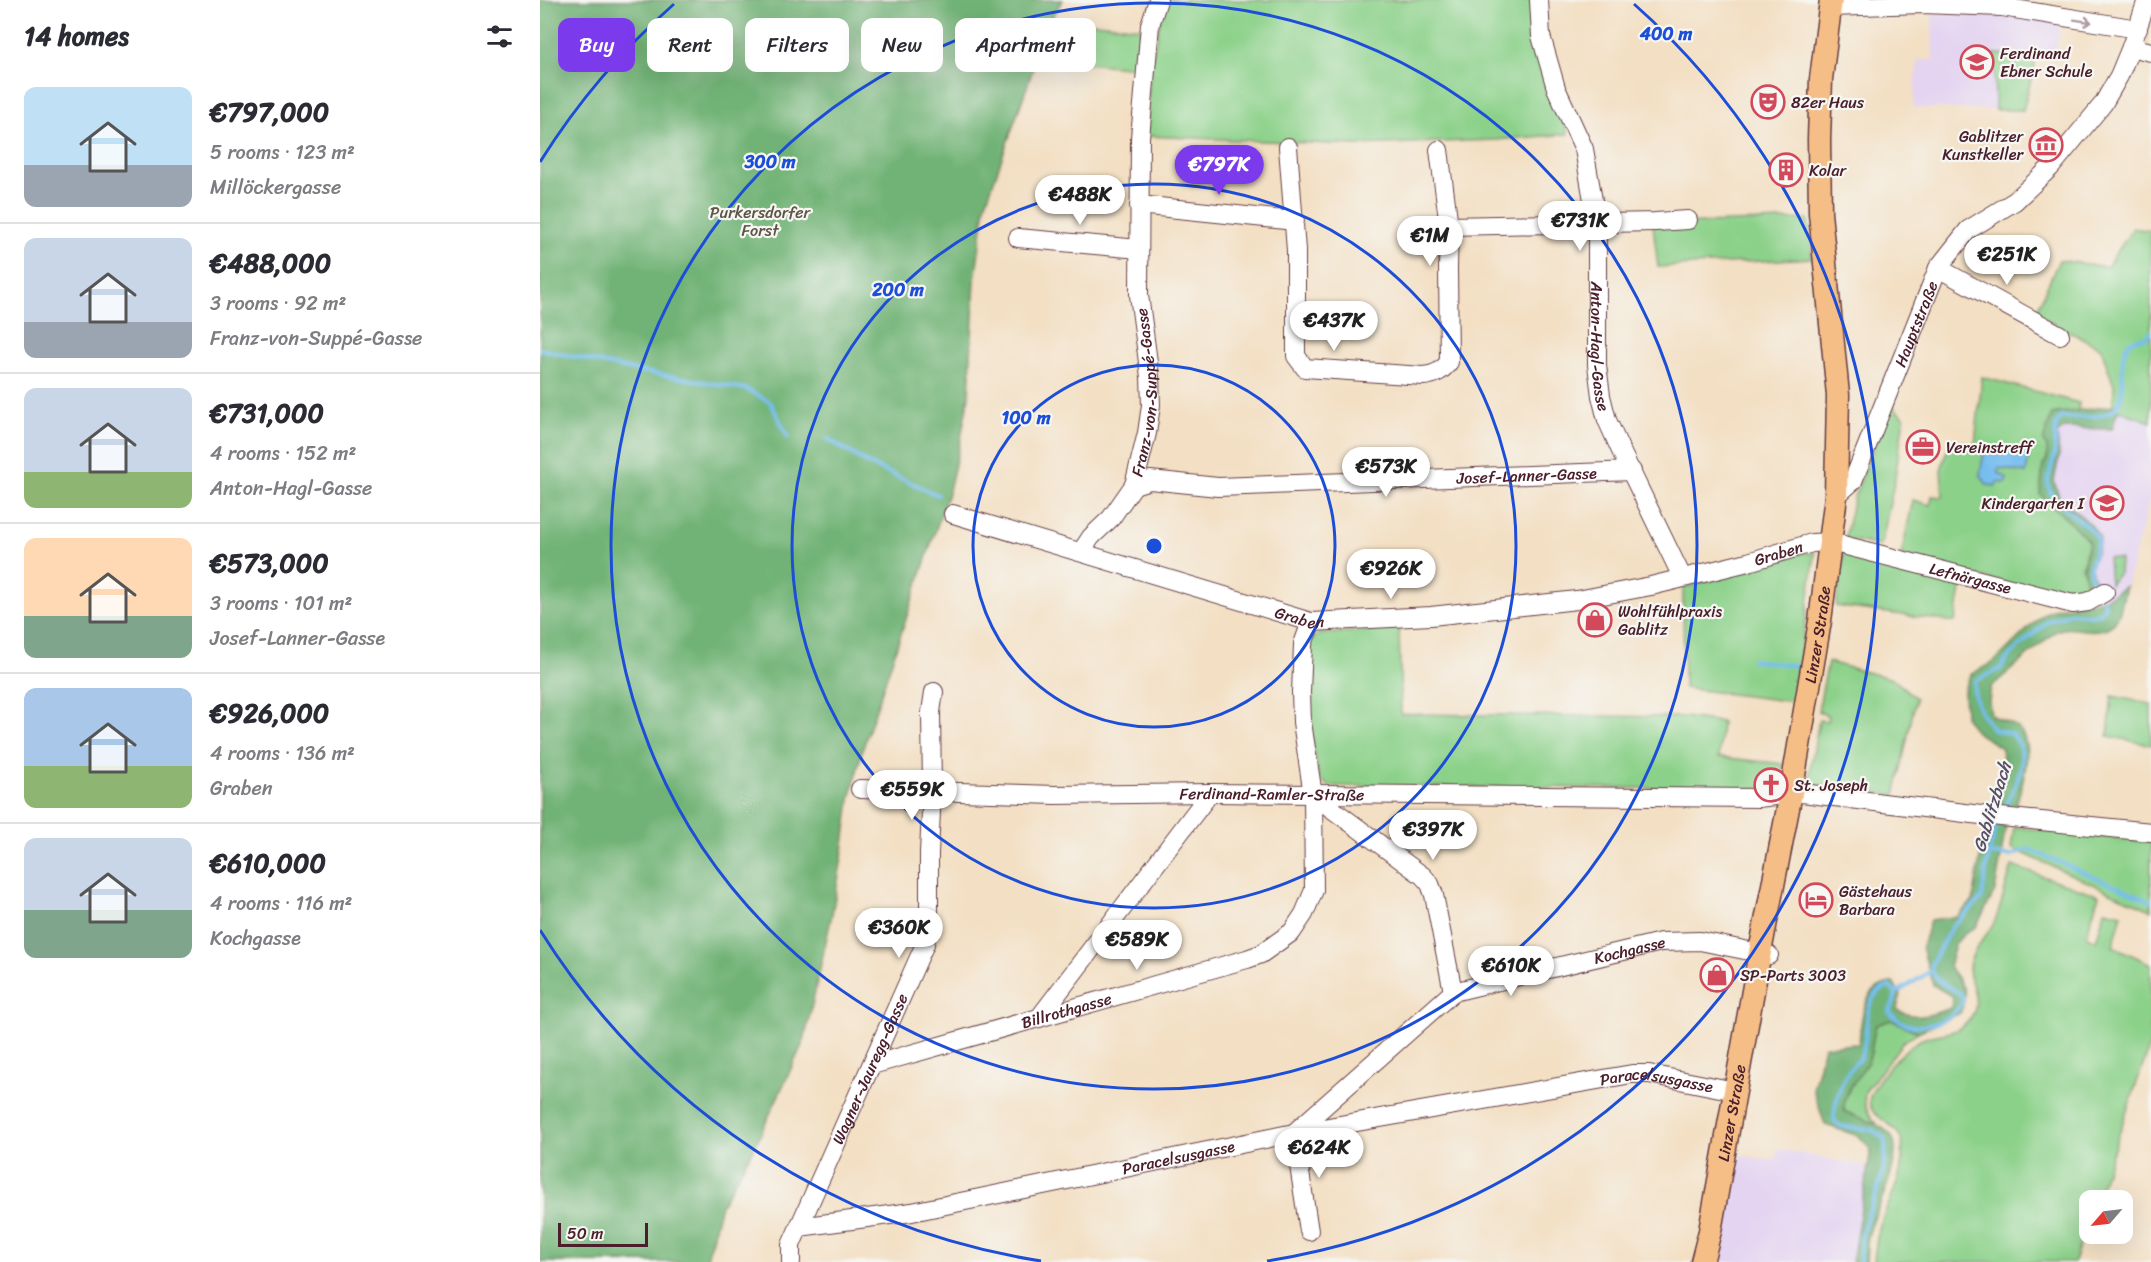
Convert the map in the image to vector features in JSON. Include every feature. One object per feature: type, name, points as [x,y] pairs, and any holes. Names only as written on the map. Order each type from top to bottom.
[{"type":"main road","name":"Linzer Straße","points":[[1702,1262],[1710,1231],[1735,1091],[1765,953],[1831,542],[1836,496],[1838,395],[1820,213],[1819,163],[1821,79],[1831,4]]},
{"type":"street","name":"Franz-von-Suppé-Gasse","points":[[1081,552],[1091,537],[1112,518],[1134,485],[1148,433],[1151,405],[1150,377],[1139,295],[1139,205],[1141,127],[1150,25],[1158,0]]},
{"type":"street","name":"Anton-Hagl-Gasse","points":[[1539,0],[1541,36],[1556,88],[1584,149],[1598,223],[1597,365],[1601,396],[1607,420],[1682,577]]},
{"type":"street","name":"Hauptstraße","points":[[1836,496],[1852,481],[1938,268],[1968,230],[2015,201],[2051,167],[2103,104],[2132,47],[2146,0]]},
{"type":"street","points":[[1831,4],[1899,6],[1922,4],[2024,9],[2067,19],[2138,29]]},
{"type":"street","points":[[2132,47],[2151,51]]},
{"type":"street","points":[[1288,147],[1295,221],[1296,356],[1305,368],[1423,376],[1433,375],[1449,362],[1449,226],[1438,150]]},
{"type":"street","points":[[1139,205],[1295,221]]},
{"type":"street","points":[[1449,226],[1688,220]]},
{"type":"street","points":[[1018,238],[1139,249]]},
{"type":"street","points":[[1938,268],[2060,335]]},
{"type":"street","name":"Josef-Lanner-Gasse","points":[[1134,485],[1150,480],[1218,487],[1632,471]]},
{"type":"street","name":"Graben","points":[[953,514],[1311,622],[1431,616],[1577,600],[1651,586],[1748,562],[1812,543],[1831,542]]},
{"type":"street","name":"Lefnärgasse","points":[[1831,542],[2073,604],[2088,602],[2100,595]]},
{"type":"street","name":"Billrothgasse","points":[[872,1065],[1261,954],[1292,932],[1304,915],[1314,890],[1313,795],[1302,722],[1301,692],[1303,644],[1311,622]]},
{"type":"street","name":"Wagner-Jauregg-Gasse","points":[[790,1262],[791,1245],[925,944],[928,918],[928,853],[932,790],[931,712],[934,692]]},
{"type":"street","name":"Ferdinand-Ramler-Straße","points":[[860,789],[1055,795],[1210,793],[1758,798],[1791,793],[2151,832]]},
{"type":"street","points":[[1039,1018],[1210,793]]},
{"type":"street","points":[[1313,795],[1423,876],[1430,884],[1453,992]]},
{"type":"street","name":"Kochgasse","points":[[1294,1133],[1453,992],[1661,942],[1700,941],[1765,953]]},
{"type":"street","name":"Paracelsusgasse","points":[[799,1227],[912,1212],[1294,1133],[1632,1074],[1649,1074],[1735,1091]]},
{"type":"street","points":[[1294,1133],[1309,1231]]},
{"type":"shaded area","name":"Ferdinand Ebner Schule","points":[[1932,14],[2017,17],[2061,24],[2054,60],[2037,57],[2023,110],[1913,108],[1918,60],[1933,60]]},
{"type":"shaded area","name":"Kindergarten I","points":[[2118,410],[2151,422],[2151,495],[2126,586],[2105,599],[2091,573],[2100,538],[2090,524],[2059,497],[2054,481],[2059,456],[2057,434],[2064,428],[2111,428]]},
{"type":"shaded area","points":[[1778,1149],[1870,1167],[1852,1262],[1714,1262],[1737,1155],[1776,1160]]},
{"type":"green space","name":"Purkersdorfer Forst","points":[[540,0],[1063,0],[1051,18],[955,18],[955,72],[1032,72],[985,206],[975,280],[969,396],[960,443],[949,490],[862,751],[850,800],[832,914],[804,1041],[754,1148],[721,1205],[706,1262],[540,1262]]},
{"type":"green space","points":[[1164,0],[1531,0],[1568,134],[1496,140],[1356,145],[1146,136],[1150,70]]},
{"type":"green space","points":[[1096,23],[1141,28],[1135,68],[1096,64]]},
{"type":"green space","points":[[1994,54],[2029,55],[2035,64],[2023,110],[1995,110]]},
{"type":"green space","points":[[1808,219],[1812,258],[1658,267],[1653,225]]},
{"type":"green space","points":[[2133,228],[2151,231],[2151,422],[2113,406],[2114,386],[2101,348],[2035,314],[2059,260],[2107,267]]},
{"type":"green space","points":[[1982,377],[2079,403],[2078,411],[2052,414],[2040,494],[2089,542],[2082,567],[2091,595],[2072,589],[2061,598],[1901,556],[1913,500],[1930,505],[1932,496],[1943,497],[1941,470],[1952,441],[1975,444]],"holes":[[[1985,446],[2002,468],[1997,472],[2006,483],[1996,482]]]},
{"type":"green space","points":[[1891,404],[1904,418],[1881,546],[1845,539],[1854,497]]},
{"type":"green space","points":[[2113,406],[2118,410],[2112,429],[2064,428],[2057,434],[2059,456],[2054,481],[2059,497],[2090,524],[2100,538],[2091,567],[2099,589],[2091,595],[2084,575],[2085,556],[2089,542],[2040,494],[2043,465],[2047,459],[2047,447],[2043,441],[2052,414]]},
{"type":"green space","points":[[1802,553],[1815,553],[1794,702],[1684,688],[1683,588]]},
{"type":"green space","points":[[1844,553],[1962,584],[1955,622],[1836,606]]},
{"type":"green space","points":[[2108,558],[2120,559],[2119,573],[2110,584]]},
{"type":"green space","points":[[2126,586],[2119,613],[2112,625],[2096,630],[2056,631],[1991,687],[1989,701],[1991,715],[2017,727],[2023,734],[2027,754],[2024,778],[2015,808],[1991,806],[2004,774],[2002,748],[1976,732],[1965,716],[1964,690],[1970,675],[1995,661],[2043,614],[2057,608],[2105,599]]},
{"type":"green space","points":[[1399,628],[1401,714],[1684,717],[1722,722],[1719,757],[1783,764],[1782,774],[1779,774],[1778,780],[1769,779],[1767,789],[1329,786],[1319,779],[1307,713],[1309,641],[1319,634]]},
{"type":"green space","points":[[1828,662],[1893,679],[1916,698],[1895,795],[1811,785],[1808,782],[1819,720],[1827,721],[1828,716],[1818,711]]},
{"type":"green space","points":[[2112,696],[2151,704],[2151,745],[2108,736]]},
{"type":"green space","points":[[1986,822],[2006,826],[1995,891],[1976,927],[1966,932],[1955,944],[1949,967],[1964,988],[1960,1013],[1918,1032],[1891,1020],[1876,1025],[1869,1059],[1846,1096],[1844,1111],[1873,1123],[1889,1133],[1894,1141],[1895,1153],[1889,1180],[1867,1241],[1866,1262],[1852,1262],[1871,1149],[1859,1136],[1825,1125],[1813,1089],[1824,1046],[1859,1044],[1865,1006],[1875,990],[1883,985],[1893,983],[1900,994],[1897,1010],[1904,1013],[1924,1016],[1951,1008],[1953,997],[1933,985],[1922,947],[1930,920],[1957,917],[1973,901]]},
{"type":"green space","points":[[2014,827],[2151,842],[2151,910],[2011,848]]},
{"type":"green space","points":[[2012,866],[2099,895],[2086,936],[2096,941],[2105,910],[2122,914],[2113,946],[2151,964],[2151,1042],[2099,1190],[2079,1190],[2080,1244],[2074,1262],[1874,1262],[1879,1231],[1896,1186],[1903,1154],[1900,1136],[1872,1110],[1870,1097],[1885,1072],[1909,1047],[1925,1038],[1961,1028],[1970,1019],[1976,1005],[1969,969],[1970,962],[1974,951],[1994,923]]},
{"type":"green space","points":[[1891,1020],[1918,1032],[1903,1042],[1865,1092],[1866,1109],[1876,1123],[1855,1117],[1843,1110],[1844,1103],[1849,1089],[1869,1059],[1876,1025]]},
{"type":"water","points":[[1985,446],[2029,454],[2026,473],[1999,468],[1997,472],[2007,478],[2006,483],[1997,482],[1996,486],[1987,485],[1980,474]]},
{"type":"waterway","name":"Gablitzbach","points":[[2097,589],[2090,575],[2090,564],[2098,539],[2093,532],[2054,499],[2048,484],[2055,452],[2056,427],[2062,417],[2096,416],[2113,410],[2122,392],[2123,356],[2126,347],[2133,340],[2146,337],[2151,332]]},
{"type":"waterway","points":[[540,349],[633,370],[746,389],[770,402],[788,437]]},
{"type":"waterway","points":[[828,439],[869,464],[938,495]]},
{"type":"waterway","name":"Gablitzbach","points":[[2003,811],[2020,772],[2021,752],[2012,734],[1994,730],[1986,720],[1976,701],[1975,681],[2000,669],[2010,655],[2048,621],[2070,613],[2093,615],[2101,613],[2105,606],[2102,598]]},
{"type":"waterway","points":[[1752,660],[1798,666]]},
{"type":"waterway","name":"Gablitzbach","points":[[1860,1262],[1862,1234],[1885,1162],[1884,1138],[1872,1130],[1840,1126],[1834,1120],[1838,1095],[1850,1069],[1861,1056],[1869,1007],[1879,991],[1889,986],[1896,993],[1889,1012],[1900,1021],[1914,1026],[1929,1025],[1944,1019],[1952,1015],[1961,1003],[1963,997],[1939,981],[1932,972],[1931,965],[1951,928],[1982,898],[1987,863],[1997,823]]},
{"type":"waterway","points":[[1989,854],[2012,856],[2028,849],[2151,901]]},
{"type":"waterway","points":[[1896,993],[1931,971]]},
{"type":"place","name":"Ferdinand Ebner Schule","points":[[1977,62]]},
{"type":"place","name":"82er Haus","points":[[1768,102]]},
{"type":"place","name":"Gablitzer Kunstkeller","points":[[2046,145]]},
{"type":"place","name":"Kolar","points":[[1786,170]]},
{"type":"place","name":"Vereinstreff","points":[[1923,447]]},
{"type":"place","name":"Kindergarten I","points":[[2107,503]]},
{"type":"place","name":"Wohlfühlpraxis Gablitz","points":[[1595,620]]},
{"type":"place","name":"St. Joseph","points":[[1771,785]]},
{"type":"place","name":"Gästehaus Barbara","points":[[1816,900]]},
{"type":"place","name":"SP-Parts 3003","points":[[1717,975]]}]
